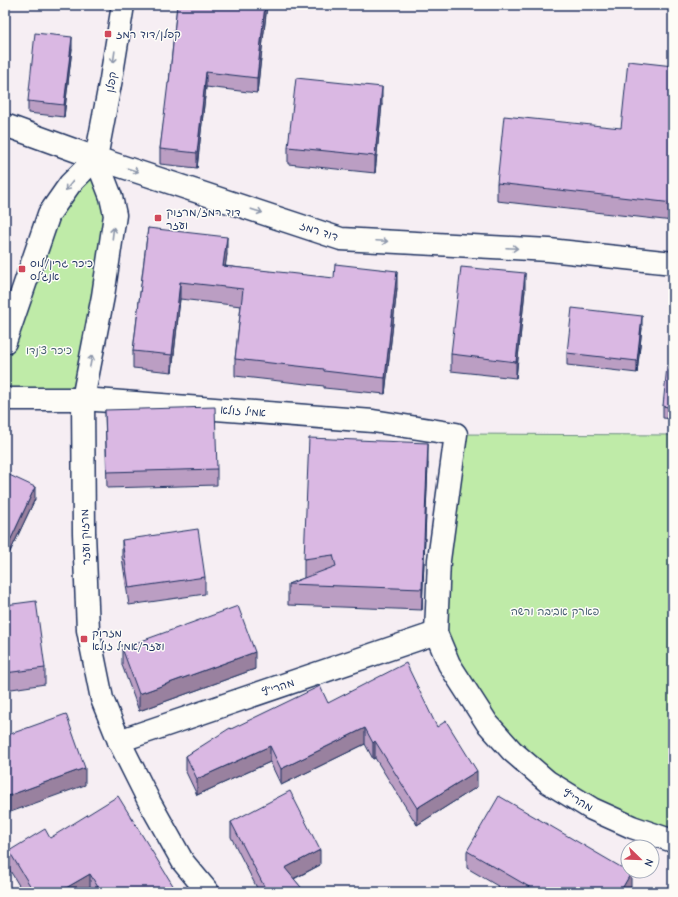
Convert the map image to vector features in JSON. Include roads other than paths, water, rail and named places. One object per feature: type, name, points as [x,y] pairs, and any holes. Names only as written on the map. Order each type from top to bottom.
[{"type":"street","name":"קפלן","points":[[96,158],[112,79],[123,5]]},
{"type":"street","name":"דוד רמז","points":[[5,125],[96,158],[342,239],[549,250],[673,263]]},
{"type":"street","points":[[5,342],[49,214],[70,184],[96,158]]},
{"type":"street","name":"מרזוק ועזר","points":[[96,158],[111,197],[115,215],[104,296],[83,399],[84,533],[88,630],[102,699],[119,741],[150,803],[183,862],[208,892]]},
{"type":"street","name":"אמיל זולא","points":[[5,400],[83,399],[373,421],[456,434]]},
{"type":"street","name":"מהרי\"ץ","points":[[456,434],[439,560],[436,633],[449,664],[487,723],[512,751],[548,782],[592,809],[632,827],[673,841]]},
{"type":"street","name":"מהרי\"ץ","points":[[119,741],[436,633]]},
{"type":"place","name":"קפלן/דוד רמז","points":[[108,34]]},
{"type":"place","name":"דוד רמז/מרזוק ועזר","points":[[158,218]]},
{"type":"place","name":"כיכר גרין/לוס אנג׳לס","points":[[22,269]]},
{"type":"place","name":"מזרוק ועזר/אמיל זולא","points":[[84,639]]},
{"type":"park label","name":"כיכר צ'נדו","points":[[49,350]]},
{"type":"park label","name":"פארק אביבה ורשה","points":[[555,611]]}]
